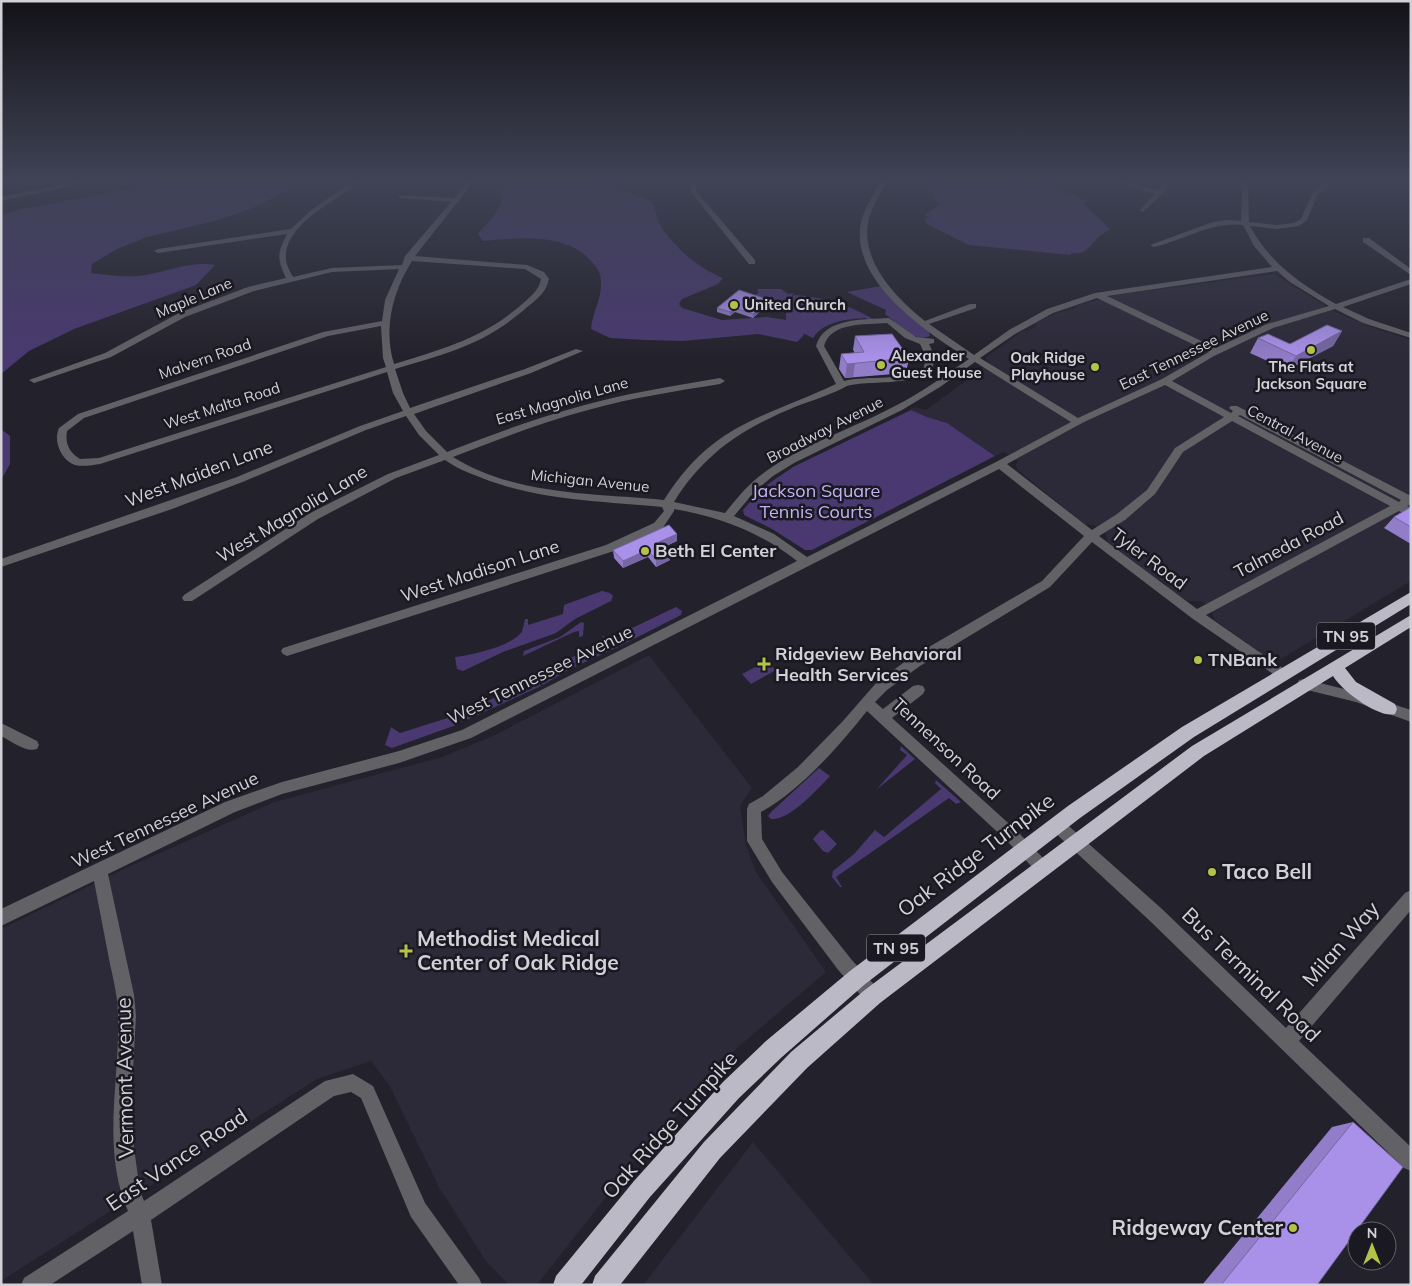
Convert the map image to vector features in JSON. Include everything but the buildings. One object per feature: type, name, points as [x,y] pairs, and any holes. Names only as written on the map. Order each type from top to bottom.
[{"type":"highway","name":"Oak Ridge Turnpike","points":[[566,1285],[642,1189],[731,1090],[816,1011],[1058,825],[1188,732],[1411,597]]},
{"type":"highway","name":"TN 95","points":[[604,1285],[712,1150],[799,1060],[873,996],[1198,751],[1304,684],[1411,620]]},
{"type":"highway","points":[[1336,666],[1339,675],[1350,686],[1390,709]]},
{"type":"highway","points":[[1282,675],[1304,684]]},
{"type":"street","points":[[158,251],[233,240]]},
{"type":"street","points":[[289,240],[282,257],[290,279]]},
{"type":"street","name":"Michigan Avenue","points":[[422,240],[402,267],[391,290],[385,323],[389,368],[402,402],[408,412],[422,431],[445,456],[494,480],[531,491],[577,498],[667,505],[701,510],[727,517],[778,541],[806,562]]},
{"type":"street","points":[[734,240],[752,262]]},
{"type":"street","points":[[864,240],[867,254],[884,285],[923,324],[975,359],[1078,422]]},
{"type":"street","points":[[1154,245],[1173,240]]},
{"type":"street","points":[[1254,240],[1268,258],[1301,286],[1334,306],[1371,324],[1411,336]]},
{"type":"street","points":[[1366,240],[1411,273]]},
{"type":"street","name":"West Malta Road","points":[[66,453],[78,462],[100,461],[466,344],[496,328],[519,312],[543,289],[545,279],[537,270],[527,267],[408,258]]},
{"type":"street","name":"Maple Lane","points":[[34,380],[108,356],[166,323],[251,289],[332,270],[402,267]]},
{"type":"street","name":"Broadway Avenue","points":[[727,517],[751,489],[769,474],[790,461],[899,408],[1036,318],[1098,295],[1280,268]]},
{"type":"street","name":"East Tennessee Avenue","points":[[1078,422],[1169,379],[1216,352],[1270,326],[1374,295],[1411,281]]},
{"type":"street","points":[[1098,295],[1216,352]]},
{"type":"street","points":[[923,324],[972,306]]},
{"type":"street","points":[[843,385],[838,380],[820,346],[822,338],[830,331],[844,325],[889,320],[910,338],[924,343],[942,338]]},
{"type":"street","name":"Malvern Road","points":[[66,453],[61,436],[62,430],[81,416],[304,340],[385,323]]},
{"type":"street","points":[[667,505],[678,485],[711,447],[733,432],[763,417],[851,382],[906,377],[922,372],[926,370],[930,362],[929,353],[924,343]]},
{"type":"street","name":"West Maiden Lane","points":[[1,562],[193,497],[326,443],[579,351]]},
{"type":"street","name":"Central Avenue","points":[[1169,379],[1406,503],[1411,513]]},
{"type":"street","name":"East Magnolia Lane","points":[[445,456],[537,422],[591,406],[642,394],[720,381]]},
{"type":"street","points":[[873,996],[777,877],[755,841],[754,809],[768,801],[803,771],[847,726],[866,702],[899,672],[1046,584],[1091,536],[1121,517],[1151,492],[1178,450],[1236,414]]},
{"type":"street","name":"West Tennessee Avenue","points":[[1,918],[222,810],[282,788],[399,757],[466,734],[1000,464],[1078,422]]},
{"type":"street","name":"West Magnolia Lane","points":[[188,598],[344,499],[385,479],[445,456]]},
{"type":"street","name":"Tyler Road","points":[[1000,464],[1196,616],[1282,675]]},
{"type":"street","name":"Talmeda Road","points":[[1196,616],[1205,609],[1301,557],[1406,503]]},
{"type":"street","name":"West Madison Lane","points":[[287,651],[632,540],[658,526],[669,511],[667,505]]},
{"type":"street","points":[[1304,684],[1356,697],[1411,716]]},
{"type":"street","points":[[883,717],[918,690]]},
{"type":"street","name":"Tennenson Road","points":[[866,702],[1042,867]]},
{"type":"street","points":[[1,729],[32,746]]},
{"type":"street","name":"Bus Terminal Road","points":[[1058,825],[1156,915],[1411,1161]]},
{"type":"street","name":"Vermont Avenue","points":[[99,869],[125,995],[127,1016],[122,1106],[124,1148],[130,1192],[140,1215],[152,1285]]},
{"type":"street","name":"Milan Way","points":[[1286,1042],[1411,898]]},
{"type":"street","name":"East Vance Road","points":[[31,1285],[140,1215],[331,1087],[352,1083],[367,1092],[418,1210],[472,1285]]},
{"type":"shaded area","points":[[1274,274],[1335,312],[1376,329],[1411,340],[1411,581],[1281,659],[1273,659],[1264,655],[1215,620],[1212,615],[1213,611],[1201,601],[1187,601],[1168,588],[1166,584],[1146,573],[1107,541],[1106,534],[1094,525],[1084,524],[1019,471],[1015,465],[1018,461],[1004,452],[995,456],[947,423],[909,409],[916,407],[926,410],[989,363],[986,357],[1023,331],[1030,330],[1036,326],[1035,323],[1057,313],[1116,295]]},
{"type":"shaded area","name":"Methodist Medical Center of Oak Ridge","points":[[649,655],[752,788],[740,806],[746,845],[756,872],[826,972],[737,1048],[628,1169],[537,1285],[509,1285],[485,1260],[439,1187],[389,1085],[371,1061],[317,1079],[1,1281],[1,929],[126,868],[274,802],[442,757],[495,735]]},
{"type":"shaded area","points":[[753,1142],[874,1285],[643,1285]]},
{"type":"green space","points":[[1,240],[139,240],[117,249],[92,264],[91,273],[139,276],[189,265],[215,265],[196,285],[74,329],[29,351],[1,374]]},
{"type":"green space","points":[[547,240],[671,240],[697,264],[723,278],[718,284],[682,299],[679,304],[682,308],[722,320],[767,317],[786,320],[786,313],[794,295],[836,303],[856,310],[875,320],[867,321],[866,318],[837,322],[823,328],[813,338],[803,333],[804,335],[797,342],[758,334],[683,341],[610,338],[591,329],[601,289],[601,279],[597,267],[580,251]]},
{"type":"green space","points":[[959,240],[1096,240],[1086,250],[1080,253],[1071,253],[1071,255],[969,245]]},
{"type":"green space","points":[[881,286],[929,332],[930,336],[924,338],[912,335],[885,314],[886,310],[847,292]]},
{"type":"green space","points":[[758,289],[781,289],[788,294],[794,293],[784,307],[781,304],[756,300],[753,297],[759,292],[757,291]]},
{"type":"green space","name":"Jackson Square Tennis Courts","points":[[911,410],[947,423],[995,456],[812,550],[805,550],[772,529],[744,515],[743,510],[761,489],[793,467]]},
{"type":"green space","points":[[1,429],[10,436],[10,464],[1,480]]},
{"type":"green space","points":[[602,591],[613,596],[611,601],[575,619],[556,633],[503,652],[463,671],[457,669],[455,657],[481,652],[509,642],[522,632],[525,619],[528,619],[528,625],[563,614],[564,605]]},
{"type":"green space","points":[[676,607],[682,611],[681,615],[620,646],[611,638]]},
{"type":"green space","points":[[581,622],[584,623],[583,636],[579,637],[579,631],[574,632],[523,656],[524,651],[560,637]]},
{"type":"green space","points":[[600,635],[612,640],[618,647],[570,669],[543,685],[536,675],[607,640]]},
{"type":"green space","points":[[767,661],[776,670],[751,684],[742,674]]},
{"type":"green space","points":[[536,678],[541,686],[462,722],[458,715]]},
{"type":"green space","points":[[454,716],[459,724],[392,748],[385,745],[391,727],[400,733]]},
{"type":"green space","points":[[901,746],[915,759],[876,790],[907,755],[900,750]]},
{"type":"green space","points":[[819,768],[830,776],[811,796],[786,815],[771,819],[768,816],[771,812]]},
{"type":"green space","points":[[936,780],[961,802],[956,804],[949,798],[836,877],[842,887],[840,887],[832,877],[833,871],[854,854],[875,830],[884,837],[941,789],[935,783]]},
{"type":"green space","points":[[823,830],[837,844],[828,853],[823,851],[813,839]]},
{"type":"place","name":"United Church","points":[[734,305]]},
{"type":"place","name":"The Flats at Jackson Square","points":[[1311,350]]},
{"type":"place","name":"Alexander Guest House","points":[[881,365]]},
{"type":"place","name":"Oak Ridge Playhouse","points":[[1095,367]]},
{"type":"place","name":"Beth El Center","points":[[645,551]]},
{"type":"place","name":"TNBank","points":[[1198,660]]},
{"type":"place","name":"Ridgeview Behavioral Health Services","points":[[764,664]]},
{"type":"place","name":"Taco Bell","points":[[1212,872]]},
{"type":"place","name":"Methodist Medical Center of Oak Ridge","points":[[406,951]]},
{"type":"place","name":"Ridgeway Center","points":[[1293,1228]]}]
